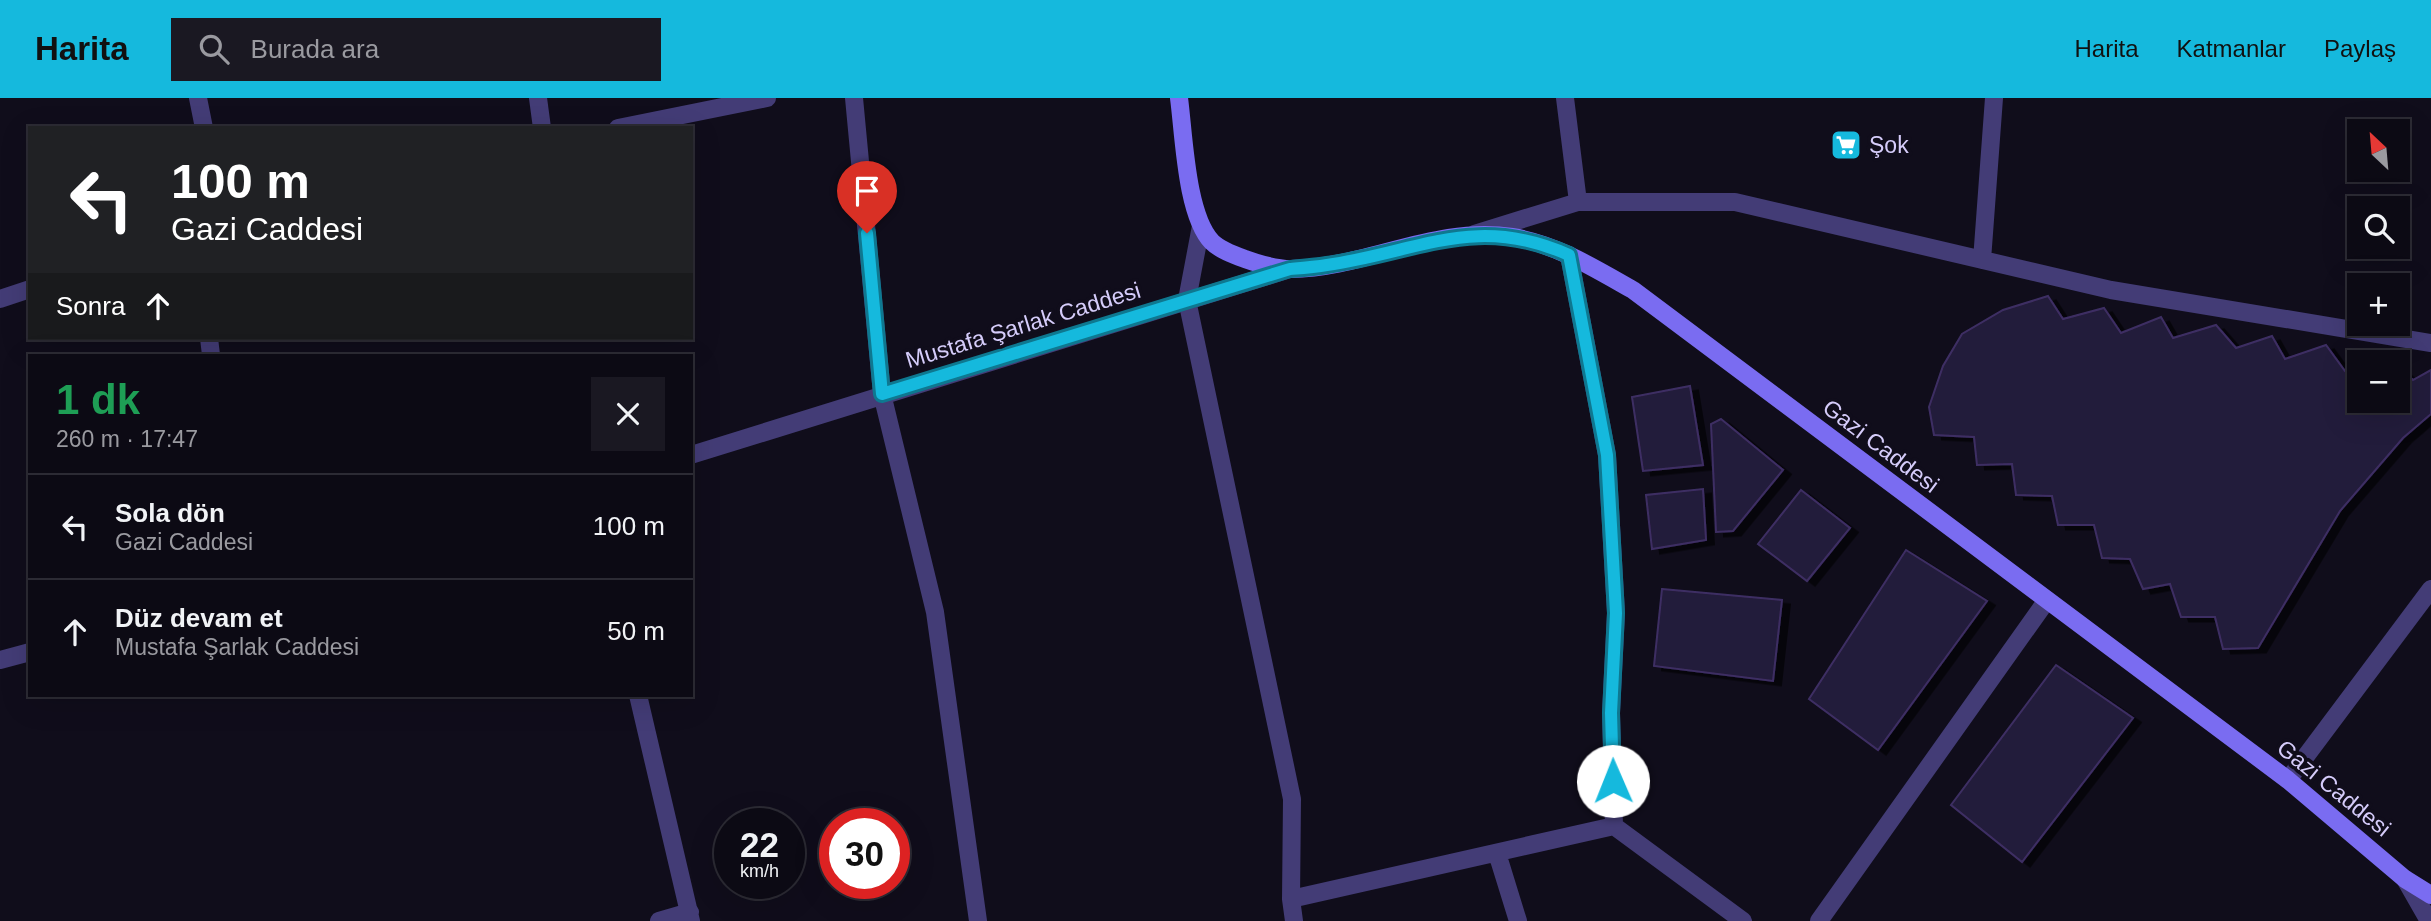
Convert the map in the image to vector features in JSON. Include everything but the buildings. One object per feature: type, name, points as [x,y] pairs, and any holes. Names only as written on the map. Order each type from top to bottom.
[{"type":"main road","points":[[1179,98],[1192,202],[1202,226]]},
{"type":"main road","name":"Gazi Caddesi","points":[[1202,226],[1212,242],[1232,255],[1290,269],[1328,265],[1471,235],[1510,237],[1545,244],[1569,255],[1633,290],[2288,780],[2405,879],[2431,895]]},
{"type":"street","points":[[198,98],[204,126]]},
{"type":"street","points":[[538,98],[542,126]]},
{"type":"street","points":[[628,126],[767,98]]},
{"type":"street","points":[[854,98],[882,394],[935,612],[978,921]]},
{"type":"street","points":[[1565,98],[1578,202]]},
{"type":"street","points":[[1982,260],[1994,98]]},
{"type":"street","points":[[1471,235],[1578,202],[1735,202],[2111,290],[2431,343]]},
{"type":"street","points":[[1202,226],[1187,300],[1292,799],[1291,899],[1294,921]]},
{"type":"street","points":[[1569,255],[1607,455],[1616,613],[1611,713],[1614,826]]},
{"type":"street","name":"Mustafa Şarlak Caddesi","points":[[693,454],[1290,269]]},
{"type":"street","points":[[0,299],[28,290]]},
{"type":"street","points":[[2288,780],[2431,589]]},
{"type":"street","points":[[1819,921],[2047,600]]},
{"type":"street","points":[[0,660],[28,653]]},
{"type":"street","points":[[638,697],[690,917],[659,921]]},
{"type":"street","points":[[1291,899],[1614,826],[1742,921]]},
{"type":"street","points":[[1497,853],[1518,921]]},
{"type":"street","points":[[2405,879],[2428,921]]},
{"type":"place","name":"Şok","points":[[1846,145]]},
{"type":"route","points":[[867,233],[882,394],[1290,269],[1328,265],[1471,235],[1510,237],[1545,244],[1569,255],[1607,455],[1616,613],[1611,713],[1613,781]]}]
